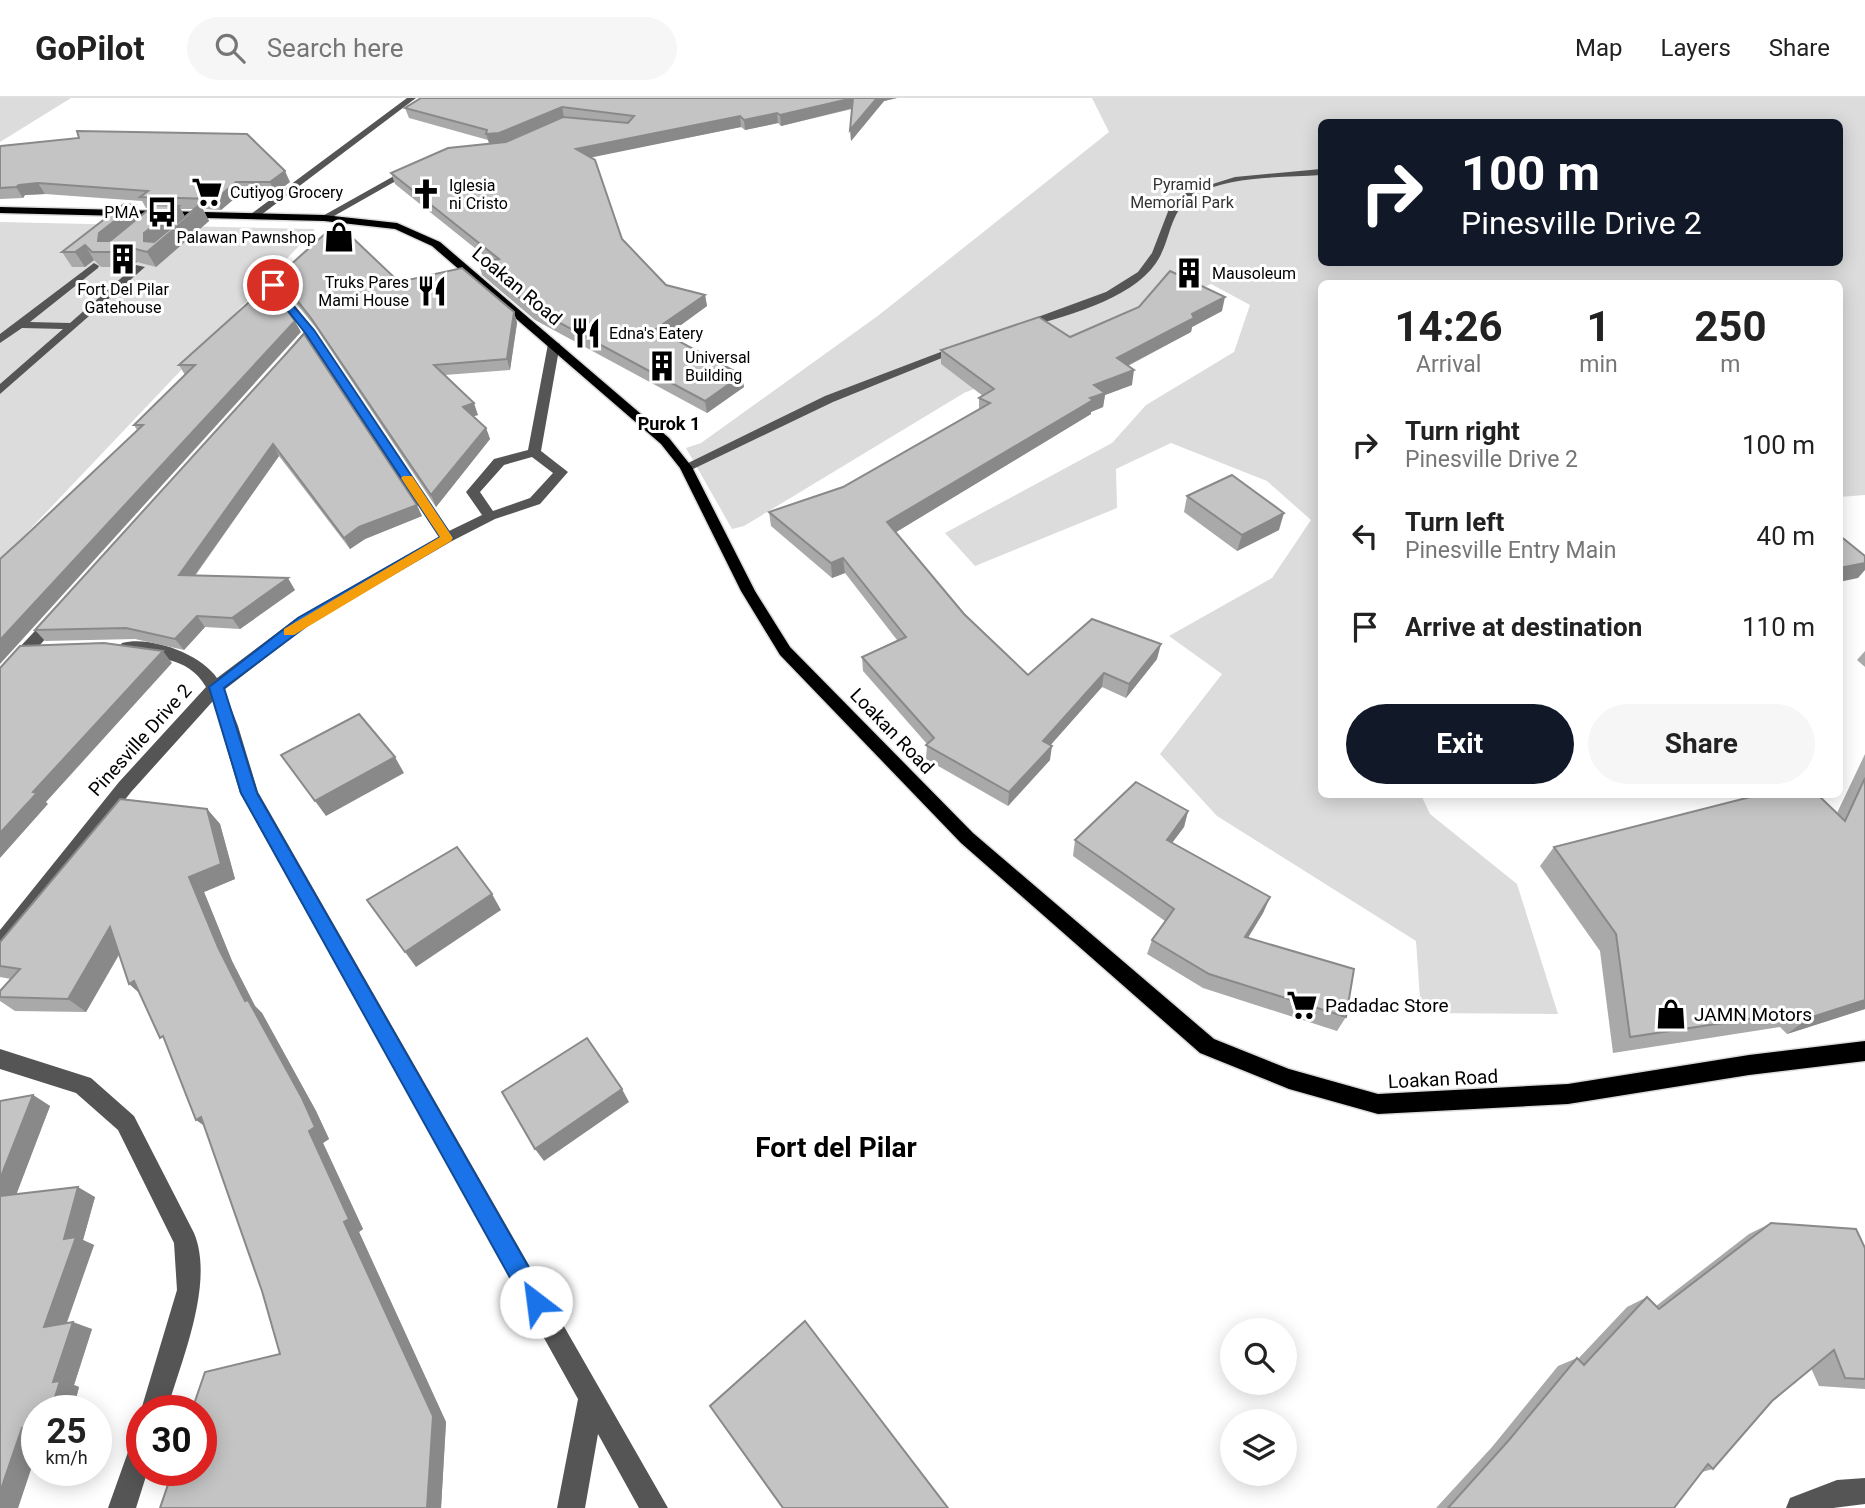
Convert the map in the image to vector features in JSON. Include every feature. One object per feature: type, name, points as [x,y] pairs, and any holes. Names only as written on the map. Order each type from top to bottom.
[{"type":"main road","name":"Loakan Road","points":[[0,210],[324,218],[397,226],[436,244],[665,441],[686,467],[748,591],[785,651],[967,838],[1207,1046],[1289,1079],[1378,1104],[1568,1094],[1749,1065],[1865,1051]]},
{"type":"street","points":[[254,216],[412,98]]},
{"type":"street","points":[[324,218],[390,180],[426,163]]},
{"type":"street","points":[[1001,332],[1076,307],[1130,282],[1152,262],[1171,209],[1191,193],[1228,182],[1318,172]]},
{"type":"street","points":[[143,228],[162,212]]},
{"type":"street","points":[[186,229],[204,214]]},
{"type":"street","points":[[0,340],[94,267]]},
{"type":"street","points":[[0,390],[140,267]]},
{"type":"street","points":[[273,285],[310,332],[447,538]]},
{"type":"street","points":[[20,325],[71,326]]},
{"type":"street","points":[[283,363],[310,332]]},
{"type":"street","points":[[686,467],[829,399],[978,341]]},
{"type":"street","points":[[490,516],[474,492],[499,462],[534,452],[554,344]]},
{"type":"street","name":"Pinesville Drive 2","points":[[0,944],[125,787],[216,687],[303,621],[447,538],[490,516],[535,501],[561,472],[534,452]]},
{"type":"street","points":[[0,678],[63,609]]},
{"type":"street","points":[[114,646],[161,650],[199,666],[216,687],[249,793],[654,1508]]},
{"type":"street","points":[[26,650],[51,649]]},
{"type":"street","points":[[0,1059],[83,1085],[126,1124],[186,1241],[189,1290],[159,1395]]},
{"type":"street","points":[[571,1508],[591,1399]]},
{"type":"street","points":[[122,1508],[129,1486]]},
{"type":"street","points":[[1800,1508],[1837,1493],[1865,1491]]},
{"type":"green space","points":[[0,98],[71,98],[0,142]]},
{"type":"green space","name":"Pyramid Memorial Park","points":[[1092,98],[1865,98],[1865,495],[1843,497],[1843,280],[1318,280],[1318,798],[1422,798],[1430,814],[1517,884],[1558,1014],[1421,1013],[1416,941],[1217,816],[1160,754],[1222,674],[1169,636],[1272,578],[1311,520],[1267,481],[1171,443],[1116,469],[1117,508],[975,566],[945,533],[1112,443],[1146,405],[1234,352],[1250,305],[1211,284],[1077,347],[964,393],[744,526],[732,529],[686,448],[701,443],[879,315],[1109,132]]},
{"type":"green space","points":[[0,222],[315,229],[0,561]]},
{"type":"building","points":[[421,98],[853,98],[780,115],[777,113],[744,120],[740,116],[576,149],[595,160],[622,239],[666,285],[705,295],[656,329],[742,375],[705,401],[532,308],[479,263],[499,259],[391,173],[448,148],[506,142],[563,117],[628,123],[634,116],[562,107],[499,133],[486,134],[487,130],[405,108]]},
{"type":"building","points":[[853,98],[877,98],[850,130]]},
{"type":"building","points":[[77,131],[247,134],[285,171],[270,182],[236,182],[216,199],[140,197],[148,191],[38,183],[0,188],[1,146],[79,138]]},
{"type":"building","points":[[124,204],[135,205],[99,233],[98,241],[110,241],[154,205],[179,206],[144,233],[144,241],[154,242],[201,206],[147,252],[128,247],[121,252],[92,252],[85,245],[75,252],[62,252]]},
{"type":"building","points":[[337,223],[399,282],[462,268],[514,312],[507,359],[434,365],[474,403],[463,407],[486,428],[431,495],[311,318],[278,276]]},
{"type":"building","points":[[1170,271],[1225,297],[1192,314],[1194,318],[1117,358],[1134,370],[1094,385],[1105,393],[1090,398],[1093,400],[887,522],[964,614],[1028,675],[1092,619],[1161,644],[1129,684],[1104,673],[1043,741],[1052,746],[1009,792],[926,745],[934,738],[862,657],[906,637],[843,558],[831,563],[769,512],[843,487],[990,403],[979,398],[994,389],[941,350],[1039,317],[1070,337],[1139,307]]},
{"type":"building","points":[[268,285],[295,321],[0,640],[0,559],[143,425],[134,425],[195,365],[179,365]]},
{"type":"building","points":[[304,334],[417,505],[359,527],[344,538],[273,444],[179,575],[288,578],[232,618],[197,616],[175,639],[126,628],[35,630]]},
{"type":"building","points":[[1232,475],[1284,513],[1242,535],[1187,496]]},
{"type":"building","points":[[1843,538],[1865,556],[1865,563],[1843,567]]},
{"type":"building","points":[[104,643],[163,651],[33,792],[37,793],[0,833],[0,668],[20,646]]},
{"type":"building","points":[[359,714],[395,757],[315,801],[281,755]]},
{"type":"building","points":[[1865,778],[1865,1000],[1809,1018],[1802,1011],[1630,1037],[1616,934],[1554,847],[1746,798],[1821,798],[1845,821]]},
{"type":"building","points":[[1136,782],[1188,811],[1167,840],[1270,897],[1245,937],[1354,969],[1346,1017],[1209,974],[1152,940],[1174,909],[1075,840]]},
{"type":"building","points":[[120,799],[207,809],[221,864],[189,877],[218,947],[245,1001],[248,1000],[302,1098],[315,1127],[309,1131],[349,1219],[344,1222],[433,1416],[427,1508],[160,1508],[168,1486],[217,1486],[217,1395],[197,1395],[205,1372],[280,1354],[262,1291],[201,1117],[196,1120],[163,1036],[160,1038],[134,981],[129,984],[110,927],[68,999],[0,997],[0,991],[20,969],[0,966],[0,942]]},
{"type":"building","points":[[457,847],[492,894],[405,952],[367,900]]},
{"type":"building","points":[[587,1038],[622,1089],[535,1149],[502,1092]]},
{"type":"building","points":[[33,1095],[0,1179],[0,1101]]},
{"type":"building","points":[[78,1187],[64,1239],[76,1237],[44,1327],[73,1322],[53,1382],[60,1381],[56,1395],[21,1395],[21,1431],[0,1492],[0,1196]]},
{"type":"building","points":[[1771,1223],[1856,1229],[1865,1248],[1865,1379],[1845,1378],[1834,1350],[1772,1401],[1713,1469],[1708,1464],[1674,1508],[1448,1508],[1577,1358],[1584,1365],[1647,1297],[1659,1309]]},
{"type":"building","points":[[805,1321],[948,1508],[783,1508],[710,1406]]},
{"type":"slow traffic","points":[[289,632],[303,621],[447,538],[407,478]]},
{"type":"place","name":"Cutiyog Grocery","points":[[207,192]]},
{"type":"place","name":"Iglesia ni Cristo","points":[[426,194]]},
{"type":"place","name":"PMA","points":[[162,212]]},
{"type":"place","name":"Palawan Pawnshop","points":[[339,237]]},
{"type":"place","name":"Fort Del Pilar Gatehouse","points":[[123,259]]},
{"type":"place","name":"Mausoleum","points":[[1189,273]]},
{"type":"place","name":"Truks Pares Mami House","points":[[432,291]]},
{"type":"place","name":"Edna's Eatery","points":[[586,333]]},
{"type":"place","name":"Universal Building","points":[[662,366]]},
{"type":"place","name":"Padadac Store","points":[[1302,1005]]},
{"type":"place","name":"JAMN Motors","points":[[1671,1014]]},
{"type":"district","name":"Purok 1","points":[[669,423]]},
{"type":"district","name":"Fort del Pilar","points":[[836,1147]]},
{"type":"route","points":[[273,285],[310,332],[447,538],[303,621],[216,687],[249,793],[536,1302]]}]
